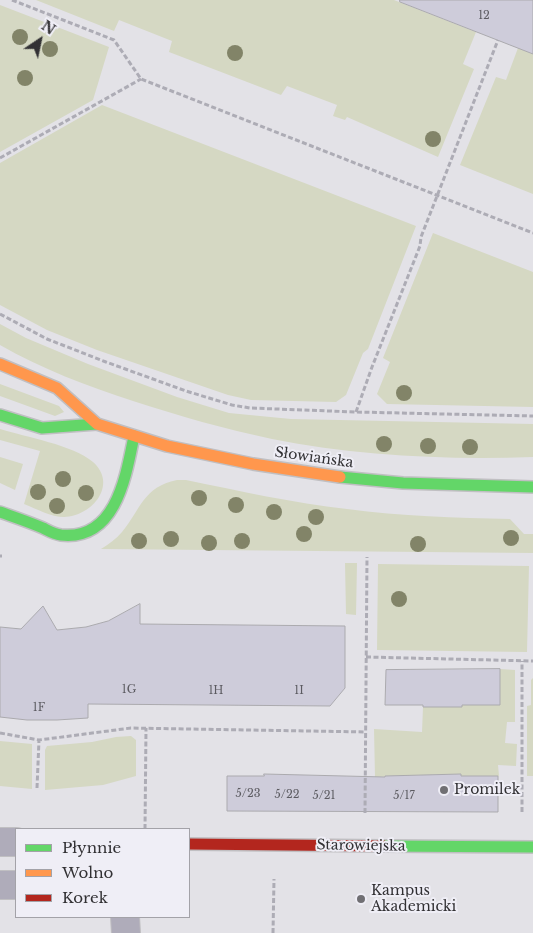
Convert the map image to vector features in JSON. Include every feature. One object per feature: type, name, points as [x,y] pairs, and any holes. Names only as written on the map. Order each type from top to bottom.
[{"type":"street","name":"Słowiańska","points":[[0,364],[57,388],[97,424]]},
{"type":"street","name":"Słowiańska","points":[[0,415],[42,428],[97,424],[134,436],[253,464],[320,475],[402,484],[533,487]]},
{"type":"street","points":[[0,512],[60,535],[77,535],[97,528],[111,512],[121,494],[134,436]]},
{"type":"street","points":[[0,842],[15,842]]},
{"type":"street","name":"Starowiejska","points":[[190,844],[527,847]]},
{"type":"street","points":[[0,885],[15,885]]},
{"type":"street","points":[[125,918],[126,933]]},
{"type":"path","points":[[12,0],[114,40],[141,79],[533,233]]},
{"type":"path","points":[[356,412],[372,366],[420,246],[421,237],[498,40]]},
{"type":"path","points":[[0,158],[141,79]]},
{"type":"path","points":[[0,314],[47,339],[106,362],[212,400],[250,408],[533,416]]},
{"type":"path","points":[[365,846],[367,557]]},
{"type":"path","points":[[366,657],[533,661]]},
{"type":"path","points":[[522,660],[527,847]]},
{"type":"path","points":[[0,733],[39,740],[131,728],[366,732]]},
{"type":"path","points":[[145,828],[146,728]]},
{"type":"path","points":[[37,788],[39,740]]},
{"type":"path","points":[[274,845],[274,933]]},
{"type":"green space","points":[[36,0],[394,0],[476,32],[463,64],[474,69],[438,157],[347,117],[345,120],[333,116],[337,105],[287,86],[281,95],[169,52],[172,41],[119,20],[114,31]]},
{"type":"green space","points":[[0,5],[109,47],[93,100],[0,152]]},
{"type":"green space","points":[[518,48],[533,54],[533,194],[460,165],[496,77],[506,80]]},
{"type":"green space","points":[[102,105],[416,226],[368,349],[363,353],[346,395],[336,402],[251,400],[228,395],[97,350],[47,330],[0,305],[0,163]]},
{"type":"green space","points":[[433,233],[533,272],[533,407],[387,404],[377,394],[390,362],[383,358]]},
{"type":"green space","points":[[0,324],[26,338],[88,364],[177,397],[229,413],[291,419],[533,424],[533,457],[467,458],[402,456],[304,445],[237,431],[133,401],[48,369],[0,345]]},
{"type":"green space","points":[[0,384],[59,406],[64,412],[55,416],[0,396]]},
{"type":"green space","points":[[0,429],[62,446],[93,462],[100,471],[103,480],[99,497],[93,505],[75,515],[59,517],[24,504],[40,451],[0,440]]},
{"type":"green space","points":[[0,457],[23,464],[15,490],[0,483]]},
{"type":"green space","points":[[186,480],[307,503],[367,511],[428,516],[510,519],[524,534],[533,534],[533,553],[101,549],[122,532],[150,493],[166,483]]},
{"type":"green space","points":[[345,563],[357,563],[356,615],[346,614]]},
{"type":"green space","points":[[378,564],[529,566],[527,652],[377,650]]},
{"type":"green space","points":[[500,669],[515,670],[515,722],[507,722],[505,743],[517,744],[516,766],[498,765],[499,776],[461,776],[461,774],[375,777],[374,729],[422,732],[423,707],[499,705]]},
{"type":"green space","points":[[533,678],[533,776],[527,776],[527,706],[531,705],[531,680]]},
{"type":"green space","points":[[131,736],[136,740],[136,776],[103,785],[45,790],[45,750],[47,746]]},
{"type":"green space","points":[[0,741],[32,744],[32,789],[0,786]]},
{"type":"building","points":[[400,0],[533,0],[533,54],[400,2]]},
{"type":"building","points":[[140,604],[140,624],[345,626],[345,688],[330,706],[88,704],[88,718],[27,720],[0,717],[0,627],[21,629],[43,606],[57,630],[86,627],[108,621]]},
{"type":"building","points":[[500,669],[500,705],[423,707],[423,705],[385,705],[386,670]]},
{"type":"building","points":[[264,774],[385,777],[461,774],[461,776],[498,776],[498,812],[227,811],[227,776],[264,776]]},
{"type":"traffic: fast","points":[[0,415],[42,428],[97,424]]},
{"type":"traffic: fast","points":[[0,512],[61,535],[80,534],[94,528],[106,517],[115,503],[127,469],[134,436]]},
{"type":"traffic: fast","points":[[340,477],[403,483],[533,487]]},
{"type":"traffic: fast","points":[[384,846],[533,847]]},
{"type":"traffic: slow","points":[[0,364],[57,388],[97,424],[167,446],[253,464],[340,477]]},
{"type":"traffic: jam","points":[[190,844],[384,846]]},
{"type":"place","name":"Promilek","points":[[444,790]]},
{"type":"place","name":"Kampus Akademicki","points":[[361,899]]}]
